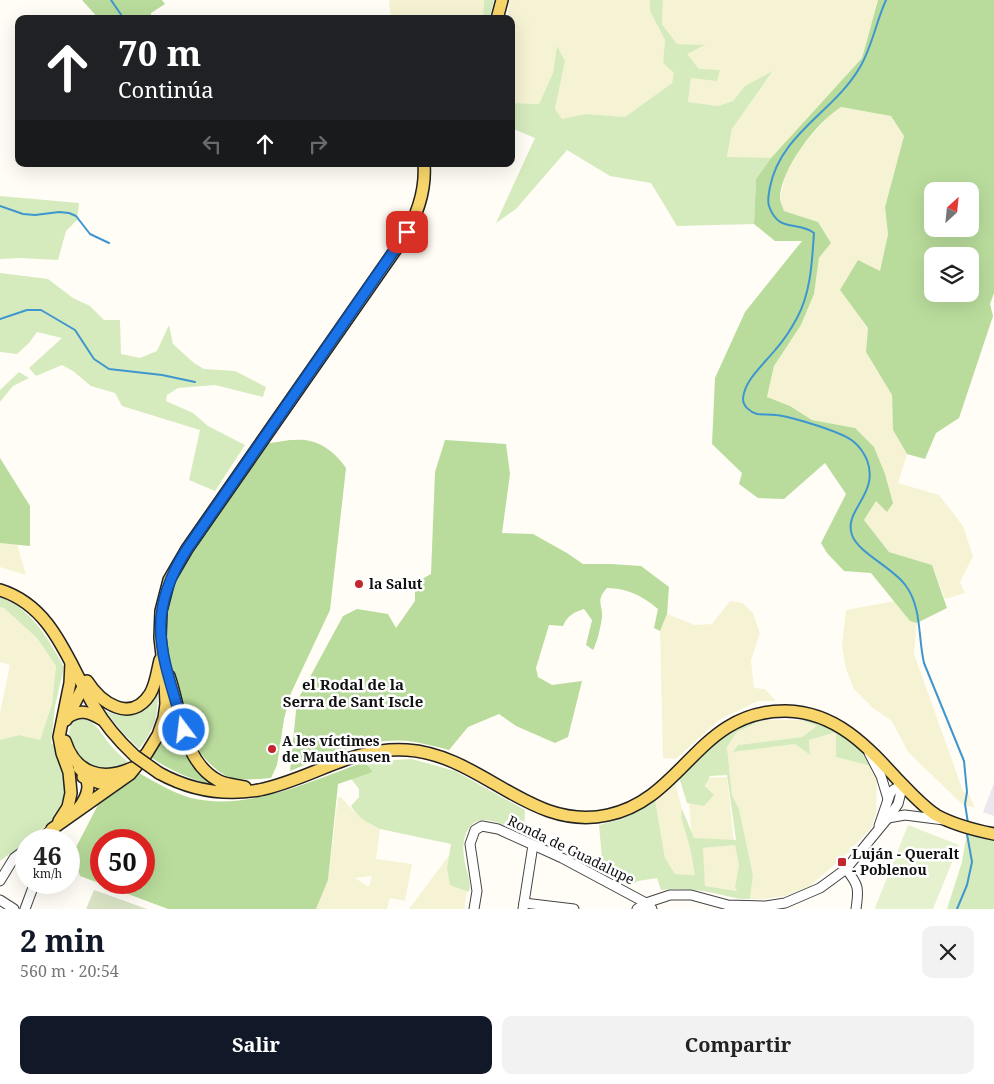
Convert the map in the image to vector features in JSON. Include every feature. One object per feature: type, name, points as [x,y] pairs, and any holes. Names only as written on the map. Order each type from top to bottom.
[{"type":"main road","points":[[498,15],[502,0]]},
{"type":"main road","points":[[73,806],[118,778],[151,747],[162,725],[166,704],[160,638],[161,611],[166,588],[177,564],[403,238],[420,202],[424,167]]},
{"type":"main road","points":[[0,590],[15,596],[37,612],[55,634],[102,720],[136,760],[184,785],[230,792],[259,790],[360,755],[382,751],[407,750],[434,754],[458,763],[541,809],[559,815],[591,817],[621,811],[642,801],[663,786],[718,732],[736,722],[753,716],[776,712],[803,713],[831,721],[860,740],[922,804],[946,820],[994,834]]},
{"type":"main road","points":[[70,659],[101,699],[114,707],[129,708],[142,702],[150,693],[162,656]]},
{"type":"main road","points":[[162,656],[184,730],[196,758],[214,778],[224,783],[259,790]]},
{"type":"main road","points":[[52,829],[73,806],[86,797],[88,779],[62,753],[59,732],[70,684],[70,659]]},
{"type":"main road","points":[[73,806],[68,757],[63,732],[68,717],[84,686]]},
{"type":"main road","points":[[68,717],[76,713],[86,712],[102,720]]},
{"type":"main road","points":[[162,725],[173,724],[184,730]]},
{"type":"main road","points":[[68,757],[74,758],[87,770],[118,778]]},
{"type":"main road","points":[[88,779],[95,777],[118,778]]},
{"type":"street","points":[[860,740],[877,767],[888,799]]},
{"type":"street","points":[[878,829],[893,790],[903,784]]},
{"type":"street","points":[[637,909],[649,906],[670,895],[691,895],[728,905],[785,906],[820,888],[846,869],[898,804],[903,784]]},
{"type":"street","points":[[888,818],[905,815],[946,820]]},
{"type":"street","name":"Ronda de Guadalupe","points":[[474,909],[477,891],[470,844],[475,830],[482,826],[498,829],[562,858],[649,906]]},
{"type":"street","points":[[532,845],[524,906],[574,909]]},
{"type":"street","points":[[0,881],[15,857]]},
{"type":"street","points":[[846,869],[856,882],[857,909]]},
{"type":"street","points":[[25,909],[31,894]]},
{"type":"street","points":[[0,900],[14,909]]},
{"type":"shaded area","points":[[389,0],[484,0],[483,15],[391,15]]},
{"type":"shaded area","points":[[509,0],[650,0],[651,11],[665,40],[663,63],[674,73],[672,83],[625,117],[586,114],[562,120],[555,109],[565,61],[557,47],[553,73],[539,104],[515,103],[515,15],[508,15]]},
{"type":"shaded area","points":[[663,0],[878,0],[862,58],[771,158],[727,158],[732,129],[773,72],[745,86],[733,101],[718,106],[688,102],[691,78],[699,69],[686,54],[704,46],[677,44],[662,24]]},
{"type":"shaded area","points":[[841,107],[891,116],[904,136],[885,207],[888,233],[880,271],[840,290],[868,328],[866,352],[892,395],[893,430],[907,454],[898,483],[939,495],[963,526],[973,556],[960,582],[965,593],[945,599],[932,565],[889,552],[864,520],[876,500],[893,503],[885,474],[874,447],[855,428],[812,420],[790,406],[767,398],[774,366],[801,325],[814,294],[819,258],[831,243],[818,222],[784,211],[780,200],[786,170],[801,147],[831,114]]},
{"type":"shaded area","points":[[0,543],[17,544],[26,575],[0,567]]},
{"type":"shaded area","points":[[730,601],[743,603],[753,613],[760,633],[751,660],[754,688],[765,689],[776,701],[758,701],[719,720],[676,759],[663,758],[660,631],[667,614],[695,625],[712,624]]},
{"type":"shaded area","points":[[895,601],[910,621],[917,623],[914,654],[963,791],[969,794],[975,808],[962,804],[908,752],[892,721],[873,708],[854,689],[846,669],[842,646],[846,610]]},
{"type":"shaded area","points":[[0,607],[4,608],[37,638],[56,666],[52,704],[40,740],[19,735],[0,740],[0,713],[10,665],[0,662]]},
{"type":"shaded area","points":[[762,720],[801,720],[817,726],[802,737],[738,745],[734,752],[795,744],[810,755],[809,740],[836,732],[836,757],[871,766],[877,779],[876,813],[870,831],[810,886],[785,896],[750,899],[753,875],[739,809],[732,795],[727,747],[737,732]]},
{"type":"shaded area","points":[[727,777],[734,842],[692,840],[689,803],[707,803],[706,778]]},
{"type":"shaded area","points":[[675,782],[695,875],[675,874],[665,858],[655,800]]},
{"type":"shaded area","points":[[994,783],[994,816],[983,812]]},
{"type":"shaded area","points":[[338,797],[341,797],[354,812],[371,825],[380,829],[376,859],[412,864],[405,901],[390,898],[387,909],[316,909],[328,880]],"holes":[[[372,876],[369,887],[355,878]]]},
{"type":"shaded area","points":[[735,845],[739,865],[735,887],[738,891],[705,886],[702,848]]},
{"type":"shaded area","points":[[450,854],[447,868],[467,890],[464,909],[409,909]]},
{"type":"green space","points":[[82,0],[162,0],[165,4],[151,13],[151,15],[95,15]]},
{"type":"green space","points":[[484,0],[494,0],[490,15],[483,15]]},
{"type":"green space","points":[[650,0],[663,0],[662,24],[677,44],[705,45],[687,54],[699,69],[720,70],[717,81],[691,78],[688,102],[718,106],[733,101],[745,86],[773,71],[732,129],[727,157],[771,158],[756,179],[754,224],[677,226],[651,183],[610,176],[567,150],[516,209],[496,223],[535,138],[515,130],[515,103],[539,104],[553,73],[557,46],[565,61],[555,109],[562,119],[586,114],[625,117],[672,83],[674,73],[663,63],[665,40],[650,11]]},
{"type":"green space","points":[[878,0],[994,0],[994,293],[990,304],[993,316],[959,418],[936,433],[925,459],[907,454],[893,430],[892,395],[866,352],[868,328],[840,290],[858,260],[880,271],[888,234],[885,207],[904,136],[891,116],[841,107],[821,124],[801,148],[781,188],[780,200],[784,211],[818,222],[831,243],[819,258],[814,294],[801,325],[774,366],[767,397],[790,406],[812,420],[855,428],[874,447],[885,474],[893,503],[887,512],[876,501],[864,520],[889,552],[932,565],[947,608],[917,623],[910,621],[871,573],[844,571],[827,553],[821,543],[846,494],[825,463],[784,499],[758,498],[739,484],[742,473],[712,444],[715,378],[745,312],[802,241],[775,241],[754,224],[756,179],[771,158],[862,58]]},
{"type":"green space","points":[[0,196],[79,203],[77,220],[66,231],[58,260],[0,259]]},
{"type":"green space","points":[[0,273],[48,279],[73,298],[90,306],[104,320],[120,320],[121,354],[140,358],[157,351],[169,325],[173,344],[194,363],[204,369],[235,371],[266,387],[263,397],[215,385],[178,388],[167,395],[166,401],[193,413],[208,426],[245,445],[215,491],[189,480],[200,430],[122,406],[115,393],[91,386],[73,371],[62,365],[36,376],[29,368],[62,338],[37,332],[17,354],[0,352]]},
{"type":"green space","points":[[19,372],[29,378],[13,386],[0,402],[0,390]]},
{"type":"green space","points":[[290,440],[308,440],[321,445],[335,455],[346,468],[330,610],[291,693],[284,719],[277,765],[271,778],[246,779],[228,777],[209,763],[198,750],[190,736],[170,662],[165,620],[167,606],[171,592],[189,556],[264,444]]},
{"type":"green space","points":[[445,440],[506,444],[510,474],[502,533],[533,534],[583,564],[641,566],[669,587],[667,614],[660,631],[654,628],[658,609],[634,594],[607,588],[600,600],[602,618],[598,638],[593,650],[586,645],[592,620],[584,609],[571,615],[563,626],[549,625],[536,668],[538,677],[552,685],[582,681],[568,737],[555,743],[516,726],[499,714],[468,727],[449,750],[415,742],[382,741],[335,753],[290,771],[297,701],[343,616],[357,609],[388,614],[396,628],[415,601],[415,583],[431,574],[435,472]]},
{"type":"green space","points":[[0,458],[30,506],[30,546],[0,543]]},
{"type":"green space","points":[[0,597],[11,602],[30,617],[52,646],[64,667],[55,706],[51,743],[53,744],[61,769],[64,799],[59,812],[42,829],[15,829],[15,850],[0,861],[0,740],[19,735],[40,740],[52,704],[56,666],[37,638],[4,608],[0,607]]},
{"type":"green space","points":[[158,687],[155,720],[149,734],[139,749],[105,711],[124,715],[136,712]]},
{"type":"green space","points":[[85,719],[98,728],[110,745],[129,763],[115,768],[98,768],[76,753],[70,737],[70,729],[73,721]]},
{"type":"green space","points":[[762,720],[737,732],[727,747],[732,795],[739,809],[753,875],[750,899],[690,890],[661,890],[657,878],[638,881],[630,886],[580,860],[585,854],[602,859],[599,825],[622,819],[655,800],[665,858],[675,874],[695,875],[681,817],[682,809],[694,838],[736,840],[727,775],[710,776],[705,786],[714,795],[704,806],[687,803],[679,777],[712,745],[738,728]],"holes":[[[735,845],[739,865],[735,887],[737,891],[705,886],[703,848]]]},
{"type":"green space","points":[[801,720],[815,722],[841,733],[858,746],[871,766],[836,757],[836,732],[809,740],[810,755],[795,744],[733,752],[738,745],[802,737],[817,726]]},
{"type":"green space","points":[[167,731],[174,731],[179,734],[199,770],[210,782],[217,786],[183,775],[152,758]]},
{"type":"green space","points":[[412,759],[455,771],[525,810],[524,834],[499,823],[483,820],[472,825],[468,830],[463,850],[470,883],[469,892],[450,885],[447,868],[451,844],[380,829],[364,820],[351,806],[359,797],[359,789],[351,779],[373,772],[365,762]]},
{"type":"green space","points":[[365,762],[373,772],[338,784],[328,880],[316,909],[168,909],[128,894],[155,894],[155,829],[90,829],[90,880],[80,876],[80,840],[99,803],[139,773],[184,796],[213,801],[258,798],[302,785]]},
{"type":"green space","points":[[908,825],[959,845],[933,909],[877,909],[875,908]]},
{"type":"green space","points":[[967,832],[994,838],[994,909],[947,909],[962,862]]},
{"type":"green space","points":[[92,894],[105,894],[147,909],[86,909]]},
{"type":"waterway","points":[[111,0],[121,15]]},
{"type":"waterway","points":[[886,0],[868,51],[860,67],[837,97],[796,137],[776,168],[769,192],[769,206],[773,215],[778,220],[789,225],[808,229],[814,233],[810,276],[802,308],[797,318],[782,342],[747,385],[743,402],[754,413],[793,419],[839,434],[854,442],[865,455],[870,472],[869,483],[852,518],[852,535],[861,548],[900,579],[906,586],[915,604],[924,663],[964,761],[967,792],[965,804],[968,823]]},
{"type":"waterway","points":[[0,206],[23,214],[69,213],[76,216],[90,234],[109,243]]},
{"type":"waterway","points":[[0,319],[27,310],[41,310],[75,330],[94,359],[109,369],[162,375],[195,382]]},
{"type":"waterway","points":[[957,909],[967,885],[972,862],[967,834]]},
{"type":"place","name":"la Salut","points":[[359,584]]},
{"type":"place","name":"A les víctimes de Mauthausen","points":[[272,749]]},
{"type":"place","name":"Luján - Queralt - Poblenou","points":[[842,862]]},
{"type":"district","name":"el Rodal de la Serra de Sant Iscle","points":[[353,694]]},
{"type":"route","points":[[184,730],[162,657],[160,638],[161,611],[169,580],[187,549],[407,232]]}]
